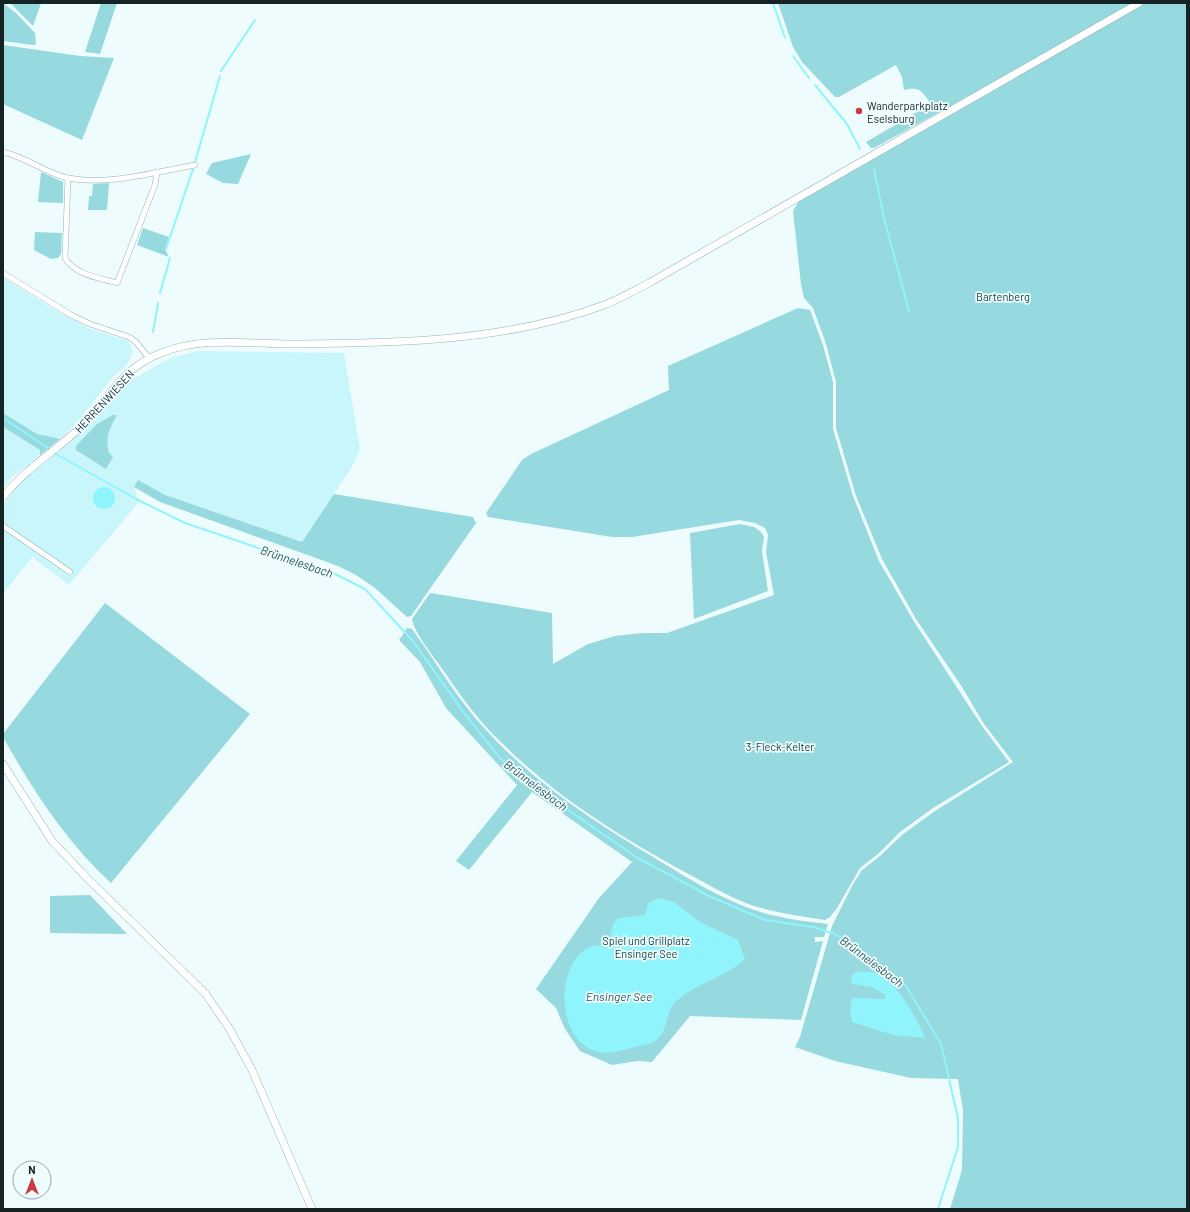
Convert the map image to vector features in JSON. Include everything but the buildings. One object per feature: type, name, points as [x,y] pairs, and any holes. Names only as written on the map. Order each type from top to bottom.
[{"type":"main road","name":"HERRENWIESEN","points":[[3,496],[22,476],[83,425],[124,376],[149,358],[174,348],[200,343],[319,344],[372,342],[480,334],[540,324],[605,304],[649,283],[1139,3]]},
{"type":"main road","points":[[3,764],[52,841],[89,880],[205,992],[229,1028],[252,1070],[312,1209]]},
{"type":"street","points":[[3,152],[47,171],[68,178],[106,180],[195,165]]},
{"type":"street","points":[[68,178],[65,258],[68,263],[78,271],[117,283],[155,184],[157,172]]},
{"type":"street","points":[[3,273],[71,315],[90,324],[129,337],[136,342],[149,358]]},
{"type":"street","points":[[3,526],[70,572]]},
{"type":"shaded area","points":[[3,277],[48,306],[88,328],[126,340],[131,345],[133,352],[127,365],[112,378],[80,419],[61,438],[55,439],[37,434],[3,413]]},
{"type":"shaded area","points":[[198,351],[344,353],[360,449],[352,467],[302,542],[165,495],[138,481],[134,487],[139,502],[69,585],[37,561],[33,556],[3,594],[3,505],[21,482],[73,440],[121,386],[174,357]]},
{"type":"shaded area","points":[[3,427],[40,450],[40,455],[12,477],[3,488]]},
{"type":"green space","points":[[3,3],[16,13],[35,33],[36,44],[33,45],[3,41]]},
{"type":"green space","points":[[10,3],[41,3],[33,26]]},
{"type":"green space","points":[[101,3],[117,3],[100,54],[85,52]]},
{"type":"green space","points":[[778,3],[1132,3],[1007,75],[874,148],[871,148],[866,142],[931,104],[920,91],[914,89],[904,90],[902,77],[896,65],[839,97],[835,97],[802,62],[793,47]]},
{"type":"green space","name":"Bartenberg","points":[[1145,3],[1187,3],[1187,1209],[950,1209],[962,1170],[963,1111],[958,1079],[911,1078],[835,1061],[795,1047],[800,1037],[832,926],[852,886],[862,870],[880,856],[902,835],[935,811],[1013,762],[984,724],[962,687],[916,619],[882,559],[856,496],[836,428],[836,382],[826,344],[813,308],[804,298],[801,284],[793,211],[799,201]]},
{"type":"green space","points":[[3,45],[80,56],[114,58],[82,140],[3,104]]},
{"type":"green space","points":[[251,154],[238,184],[223,183],[206,174],[212,163]]},
{"type":"green space","points":[[41,172],[63,182],[63,203],[38,202]]},
{"type":"green space","points":[[109,183],[107,210],[88,210],[89,196],[92,196],[93,184]]},
{"type":"green space","points":[[143,228],[169,237],[165,249],[169,257],[137,245]]},
{"type":"green space","points":[[35,232],[62,233],[61,254],[58,258],[51,259],[34,250]]},
{"type":"green space","name":"3-Fleck-Kelter","points":[[798,308],[810,310],[823,345],[833,382],[833,429],[853,496],[879,561],[913,620],[982,726],[1009,762],[933,808],[900,832],[878,854],[860,868],[837,908],[830,917],[825,920],[788,914],[751,905],[716,889],[633,843],[565,797],[522,762],[478,718],[425,645],[412,619],[430,593],[552,613],[553,664],[588,644],[615,636],[642,633],[667,633],[774,595],[766,552],[768,535],[765,528],[755,523],[739,520],[632,537],[612,537],[488,517],[486,513],[522,460],[531,454],[669,390],[668,366]]},
{"type":"green space","points":[[3,413],[37,434],[60,439],[40,455],[40,450],[3,427]]},
{"type":"green space","points":[[113,415],[117,415],[110,429],[107,442],[109,453],[113,457],[106,469],[76,450],[76,446],[97,424]]},
{"type":"green space","points":[[138,480],[165,495],[302,542],[334,494],[473,517],[476,523],[411,616],[407,617],[375,588],[356,575],[338,566],[160,502],[134,487]]},
{"type":"green space","points":[[740,524],[754,527],[761,532],[764,537],[762,551],[768,591],[694,619],[690,533]]},
{"type":"green space","points":[[105,603],[250,714],[111,883],[79,850],[51,814],[3,737],[3,734]]},
{"type":"green space","name":"Spiel und Grillplatz Ensinger See","points":[[407,628],[412,629],[456,693],[485,729],[504,749],[545,784],[589,817],[693,881],[729,900],[754,910],[773,915],[828,924],[824,937],[815,937],[815,942],[823,941],[801,1020],[690,1016],[652,1062],[637,1061],[612,1065],[580,1051],[565,1029],[556,1008],[536,989],[599,898],[632,862],[532,792],[469,870],[456,861],[517,785],[446,708],[420,662],[399,640]]},
{"type":"green space","points":[[90,895],[127,934],[50,933],[50,896]]},
{"type":"water","points":[[100,487],[108,487],[115,494],[115,502],[108,509],[100,509],[93,502],[93,494]]},
{"type":"water","name":"Ensinger See","points":[[659,898],[674,902],[702,923],[738,940],[745,959],[728,972],[690,991],[674,1004],[669,1013],[663,1032],[655,1041],[610,1053],[590,1049],[579,1041],[571,1029],[566,1015],[564,1000],[565,985],[569,971],[576,958],[586,949],[594,946],[609,944],[613,924],[618,918],[645,915],[648,903]]},
{"type":"water","points":[[857,971],[876,973],[892,984],[906,1002],[918,1022],[925,1038],[893,1035],[852,1022],[850,1010],[852,998],[885,999],[885,995],[872,987],[852,984],[851,976]]},
{"type":"waterway","points":[[773,3],[785,38]]},
{"type":"waterway","points":[[221,71],[255,20]]},
{"type":"waterway","points":[[793,56],[809,78]]},
{"type":"waterway","points":[[195,162],[220,76]]},
{"type":"waterway","points":[[815,85],[847,124],[860,149]]},
{"type":"waterway","points":[[166,249],[193,169]]},
{"type":"waterway","points":[[874,169],[884,218],[909,311]]},
{"type":"waterway","points":[[160,293],[170,258]]},
{"type":"waterway","points":[[153,332],[158,303]]},
{"type":"waterway","name":"Brünnelesbach","points":[[3,418],[51,450]]},
{"type":"waterway","name":"Brünnelesbach","points":[[54,453],[140,501],[185,523],[335,574],[365,589],[413,641],[464,713],[500,758],[548,796],[636,857],[709,896],[765,920],[813,927],[835,934],[861,951],[906,986],[941,1044],[958,1118],[958,1147],[938,1209]]},
{"type":"place","name":"Wanderparkplatz Eselsburg","points":[[859,111]]}]
